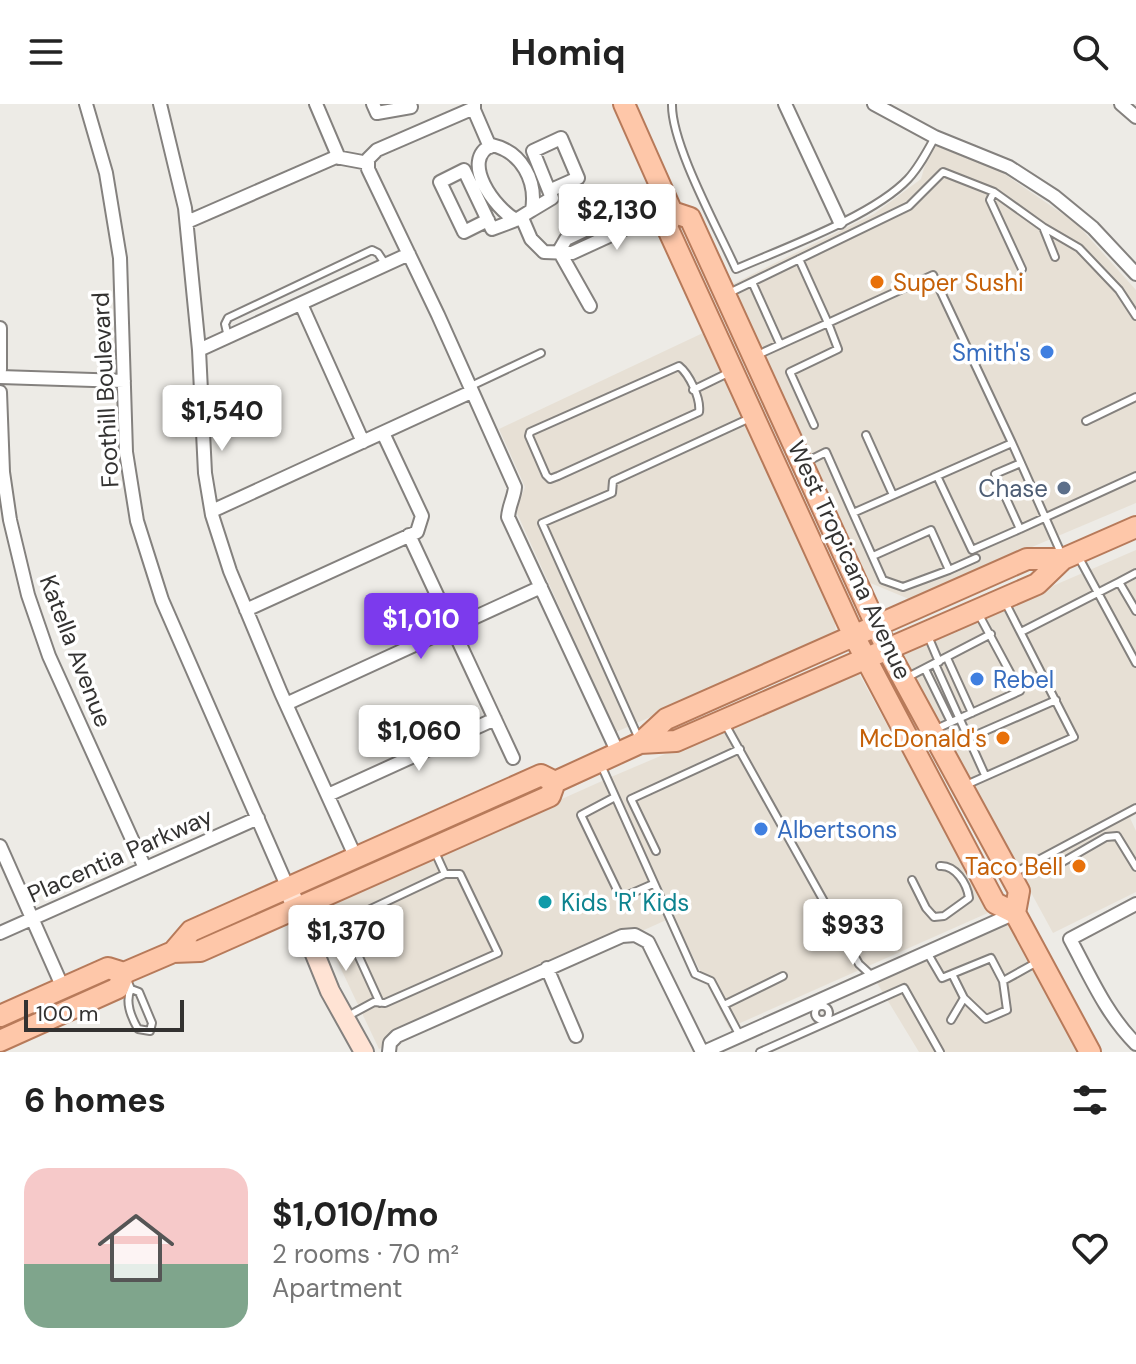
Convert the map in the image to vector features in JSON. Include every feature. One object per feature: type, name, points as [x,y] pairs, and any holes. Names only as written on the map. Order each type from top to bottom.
[{"type":"main road","name":"West Tropicana Avenue","points":[[624,104],[666,206],[667,227],[854,636],[995,903],[1015,913],[1085,1048]]},
{"type":"main road","name":"West Tropicana Avenue","points":[[666,206],[690,218],[887,649],[904,679],[942,727],[962,787],[1019,891],[1015,913]]},
{"type":"main road","points":[[689,275],[712,296],[738,350],[753,356]]},
{"type":"main road","points":[[640,743],[676,741],[723,721],[1037,584],[1070,556],[1136,527]]},
{"type":"main road","points":[[173,952],[200,951],[550,796],[555,782],[640,743],[666,719],[1027,559],[1070,556]]},
{"type":"main road","points":[[0,1041],[118,988],[173,952],[191,931],[541,775],[555,782]]},
{"type":"main road","points":[[0,1016],[108,968],[127,981]]},
{"type":"street","name":"Foothill Boulevard","points":[[86,104],[106,173],[116,230],[122,285],[129,475],[137,521],[162,600],[288,888]]},
{"type":"street","points":[[160,104],[172,145],[187,222],[199,350],[205,473],[212,511],[230,571],[246,610],[356,858]]},
{"type":"street","points":[[316,104],[339,158]]},
{"type":"street","points":[[373,104],[377,113],[410,105],[423,130]]},
{"type":"street","points":[[785,104],[840,222]]},
{"type":"street","points":[[874,104],[935,137],[1009,167],[1054,196],[1093,228],[1136,274]]},
{"type":"street","points":[[1121,104],[1136,117]]},
{"type":"street","points":[[490,147],[474,106],[377,150],[368,159],[368,169],[515,487],[508,517],[541,587],[609,757]]},
{"type":"street","points":[[523,216],[505,214],[492,199],[478,170],[478,160],[484,149],[504,148],[519,159],[535,195],[523,216],[531,239],[544,252],[572,253],[646,219],[666,206]]},
{"type":"street","points":[[187,222],[339,158],[368,163]]},
{"type":"street","points":[[488,220],[464,232],[440,182],[464,170],[488,220],[492,229],[523,216],[552,198],[551,190]]},
{"type":"street","points":[[559,251],[590,306]]},
{"type":"street","points":[[199,350],[409,254]]},
{"type":"street","points":[[301,304],[363,442]]},
{"type":"street","points":[[0,328],[0,370]]},
{"type":"street","points":[[0,377],[124,381]]},
{"type":"street","points":[[212,511],[470,390]]},
{"type":"street","name":"Katella Avenue","points":[[0,392],[5,520],[49,656],[145,868]]},
{"type":"street","points":[[246,610],[417,532],[422,516],[383,433]]},
{"type":"street","points":[[409,535],[513,758]]},
{"type":"street","points":[[286,704],[541,587]]},
{"type":"street","points":[[328,795],[495,719]]},
{"type":"street","name":"Placentia Parkway","points":[[0,933],[258,818]]},
{"type":"street","points":[[0,846],[63,988]]},
{"type":"street","points":[[288,888],[345,1018],[364,1052]]},
{"type":"street","points":[[1136,904],[1070,939],[1105,1006],[1136,1044]]},
{"type":"street","points":[[389,1052],[390,1043],[397,1036],[622,936],[635,935],[648,942],[703,1052],[818,1004],[1015,913]]},
{"type":"street","points":[[547,968],[576,1036]]},
{"type":"lane","points":[[672,104],[671,118],[681,147],[736,269],[885,198],[908,180],[935,137]]},
{"type":"lane","points":[[725,295],[909,206],[943,172],[994,192],[1079,248],[1119,290],[1136,316]]},
{"type":"lane","points":[[994,192],[990,200],[1022,269]]},
{"type":"lane","points":[[1043,227],[1055,257]]},
{"type":"lane","points":[[228,337],[225,324],[228,318],[372,250],[386,265]]},
{"type":"lane","points":[[799,259],[838,349],[790,372],[814,425]]},
{"type":"lane","points":[[753,356],[933,275],[1045,517],[1097,593],[1136,663]]},
{"type":"lane","points":[[752,282],[780,344]]},
{"type":"lane","points":[[470,390],[541,353]]},
{"type":"lane","points":[[679,366],[684,370],[693,390],[700,405],[699,412],[550,479],[529,436],[535,429],[671,368],[679,366]]},
{"type":"lane","points":[[693,390],[733,371]]},
{"type":"lane","points":[[1086,421],[1136,397]]},
{"type":"lane","points":[[640,743],[542,523],[612,493],[613,481],[754,417]]},
{"type":"lane","points":[[866,435],[893,495]]},
{"type":"lane","points":[[853,513],[1012,443]]},
{"type":"lane","points":[[802,464],[826,452],[883,580],[903,587],[976,558]]},
{"type":"lane","points":[[1020,529],[995,474],[1021,463]]},
{"type":"lane","points":[[937,476],[984,578]]},
{"type":"lane","points":[[972,550],[1136,476]]},
{"type":"lane","points":[[873,556],[931,530],[949,570]]},
{"type":"lane","points":[[1021,632],[1136,573]]},
{"type":"lane","points":[[1119,582],[1136,611]]},
{"type":"lane","points":[[962,787],[1074,737],[1003,599]]},
{"type":"lane","points":[[925,669],[942,727],[1020,691],[976,610]]},
{"type":"lane","points":[[926,632],[985,775]]},
{"type":"lane","points":[[904,679],[991,634]]},
{"type":"lane","points":[[947,658],[972,713]]},
{"type":"lane","points":[[969,738],[1056,700]]},
{"type":"lane","points":[[723,721],[859,964],[874,978]]},
{"type":"lane","points":[[656,851],[631,799],[740,749]]},
{"type":"lane","points":[[609,757],[615,797],[695,974],[711,981],[741,1037]]},
{"type":"lane","points":[[615,797],[581,815],[621,898],[653,884]]},
{"type":"lane","points":[[1010,876],[1136,808]]},
{"type":"lane","points":[[1047,871],[1106,837],[1117,836],[1136,867]]},
{"type":"lane","points":[[433,848],[445,874]]},
{"type":"lane","points":[[912,880],[926,908],[934,917],[944,916],[969,898],[955,871],[940,866]]},
{"type":"lane","points":[[345,1018],[374,1002],[380,1003],[385,1003],[498,953],[460,874],[445,874],[343,922],[380,1003]]},
{"type":"lane","points":[[928,954],[942,978],[991,958],[1003,981],[1007,1010],[986,1019],[964,998],[952,974]]},
{"type":"lane","points":[[1003,981],[1040,960]]},
{"type":"lane","points":[[724,1005],[783,976]]},
{"type":"lane","points":[[127,981],[139,992],[152,1023],[150,1031],[138,1029],[134,1022],[127,997],[127,981]]},
{"type":"lane","points":[[760,1052],[904,988],[940,1052]]},
{"type":"lane","points":[[951,1020],[964,998]]},
{"type":"lane","points":[[818,1004],[814,1013],[817,1019],[826,1022]]},
{"type":"shaded area","points":[[931,144],[1000,171],[1076,223],[1136,290],[1136,503],[909,599],[863,580],[731,285],[874,214],[921,179]]},
{"type":"shaded area","points":[[705,332],[834,615],[836,632],[829,639],[616,732],[516,511],[525,487],[499,429]]},
{"type":"shaded area","points":[[1136,550],[1136,814],[1130,818],[1136,831],[1136,892],[1053,933],[900,652]]},
{"type":"shaded area","points":[[858,672],[990,912],[729,1028],[673,917],[379,1049],[313,910],[611,777]]},
{"type":"shaded area","points":[[1016,915],[1089,1052],[919,1052],[874,978]]},
{"type":"place","name":"Super Sushi","points":[[877,282]]},
{"type":"place","name":"Smith's","points":[[1047,352]]},
{"type":"place","name":"Chase","points":[[1064,488]]},
{"type":"place","name":"Rebel","points":[[977,679]]},
{"type":"place","name":"McDonald's","points":[[1003,738]]},
{"type":"place","name":"Albertsons","points":[[761,829]]},
{"type":"place","name":"Taco Bell","points":[[1079,866]]},
{"type":"place","name":"Kids 'R' Kids","points":[[545,902]]}]
